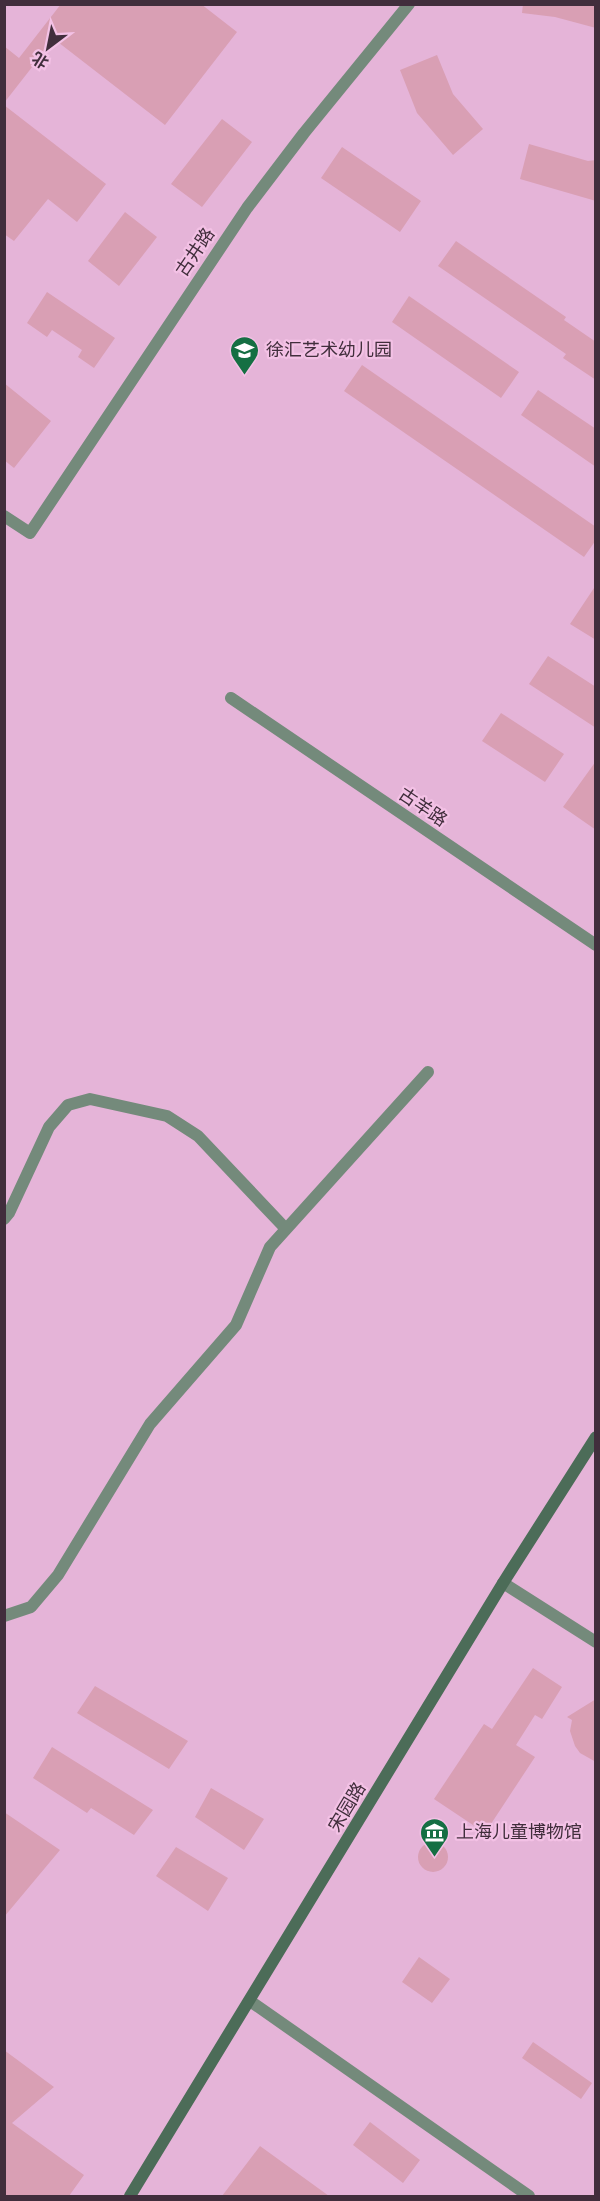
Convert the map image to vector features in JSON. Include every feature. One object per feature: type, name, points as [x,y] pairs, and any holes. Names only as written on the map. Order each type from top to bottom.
[{"type":"main road","name":"宋园路","points":[[130,2196],[503,1583],[596,1437]]},
{"type":"street","name":"古井路","points":[[4,516],[30,533],[247,208],[304,133],[409,4]]},
{"type":"street","name":"古羊路","points":[[231,698],[596,945]]},
{"type":"street","points":[[4,1616],[31,1607],[58,1575],[150,1424],[236,1325],[270,1247],[428,1072]]},
{"type":"street","points":[[4,1219],[9,1213],[49,1127],[68,1105],[90,1099],[167,1116],[198,1136],[286,1229]]},
{"type":"street","points":[[503,1583],[596,1642]]},
{"type":"street","points":[[250,2001],[529,2196]]},
{"type":"building","points":[[61,4],[201,4],[237,32],[165,125],[54,39],[4,103],[4,46],[19,58]]},
{"type":"building","points":[[523,4],[596,4],[596,28],[555,17],[522,13]]},
{"type":"building","points":[[437,55],[453,94],[483,129],[453,155],[417,113],[400,70]]},
{"type":"building","points":[[4,105],[106,184],[77,222],[48,199],[14,241],[4,234]]},
{"type":"building","points":[[222,119],[252,142],[202,207],[171,184]]},
{"type":"building","points":[[529,144],[588,161],[596,160],[596,201],[520,179]]},
{"type":"building","points":[[342,147],[421,201],[400,232],[321,178]]},
{"type":"building","points":[[125,212],[157,237],[119,286],[88,261]]},
{"type":"building","points":[[456,241],[566,317],[564,320],[596,342],[596,380],[563,358],[566,354],[438,266]]},
{"type":"building","points":[[47,292],[115,338],[94,368],[78,357],[82,350],[52,330],[47,337],[27,323]]},
{"type":"building","points":[[409,296],[519,372],[501,398],[392,322]]},
{"type":"building","points":[[362,365],[596,527],[596,540],[584,557],[344,391]]},
{"type":"building","points":[[4,383],[51,421],[14,468],[4,460]]},
{"type":"building","points":[[538,390],[596,429],[596,467],[521,415]]},
{"type":"building","points":[[596,585],[596,640],[570,624]]},
{"type":"building","points":[[548,656],[596,687],[596,728],[529,684]]},
{"type":"building","points":[[501,713],[564,754],[545,782],[482,741]]},
{"type":"building","points":[[596,761],[596,830],[563,807]]},
{"type":"building","points":[[533,1668],[562,1687],[542,1719],[535,1715],[516,1745],[535,1757],[485,1833],[434,1799],[484,1724],[492,1729]]},
{"type":"building","points":[[95,1686],[188,1741],[169,1769],[77,1713]]},
{"type":"building","points":[[596,1699],[596,1762],[580,1753],[575,1746],[570,1731],[572,1720],[567,1717]]},
{"type":"building","points":[[52,1747],[153,1810],[134,1835],[91,1808],[87,1813],[33,1778]]},
{"type":"building","points":[[211,1788],[264,1819],[244,1850],[195,1817]]},
{"type":"building","points":[[4,1812],[60,1850],[4,1917]]},
{"type":"building","points":[[433,1842],[444,1846],[448,1857],[444,1868],[433,1872],[422,1868],[418,1857],[422,1846]]},
{"type":"building","points":[[176,1847],[228,1878],[208,1911],[156,1876]]},
{"type":"building","points":[[419,1957],[450,1979],[432,2003],[402,1982]]},
{"type":"building","points":[[533,2042],[592,2083],[581,2099],[522,2058]]},
{"type":"building","points":[[4,2050],[54,2087],[12,2123],[84,2175],[69,2196],[4,2196]]},
{"type":"building","points":[[370,2122],[420,2160],[403,2183],[353,2145]]},
{"type":"building","points":[[260,2146],[329,2196],[222,2196]]},
{"type":"place","name":"徐汇艺术幼儿园","points":[[245,376]]},
{"type":"place","name":"上海儿童博物馆","points":[[435,1858]]}]
